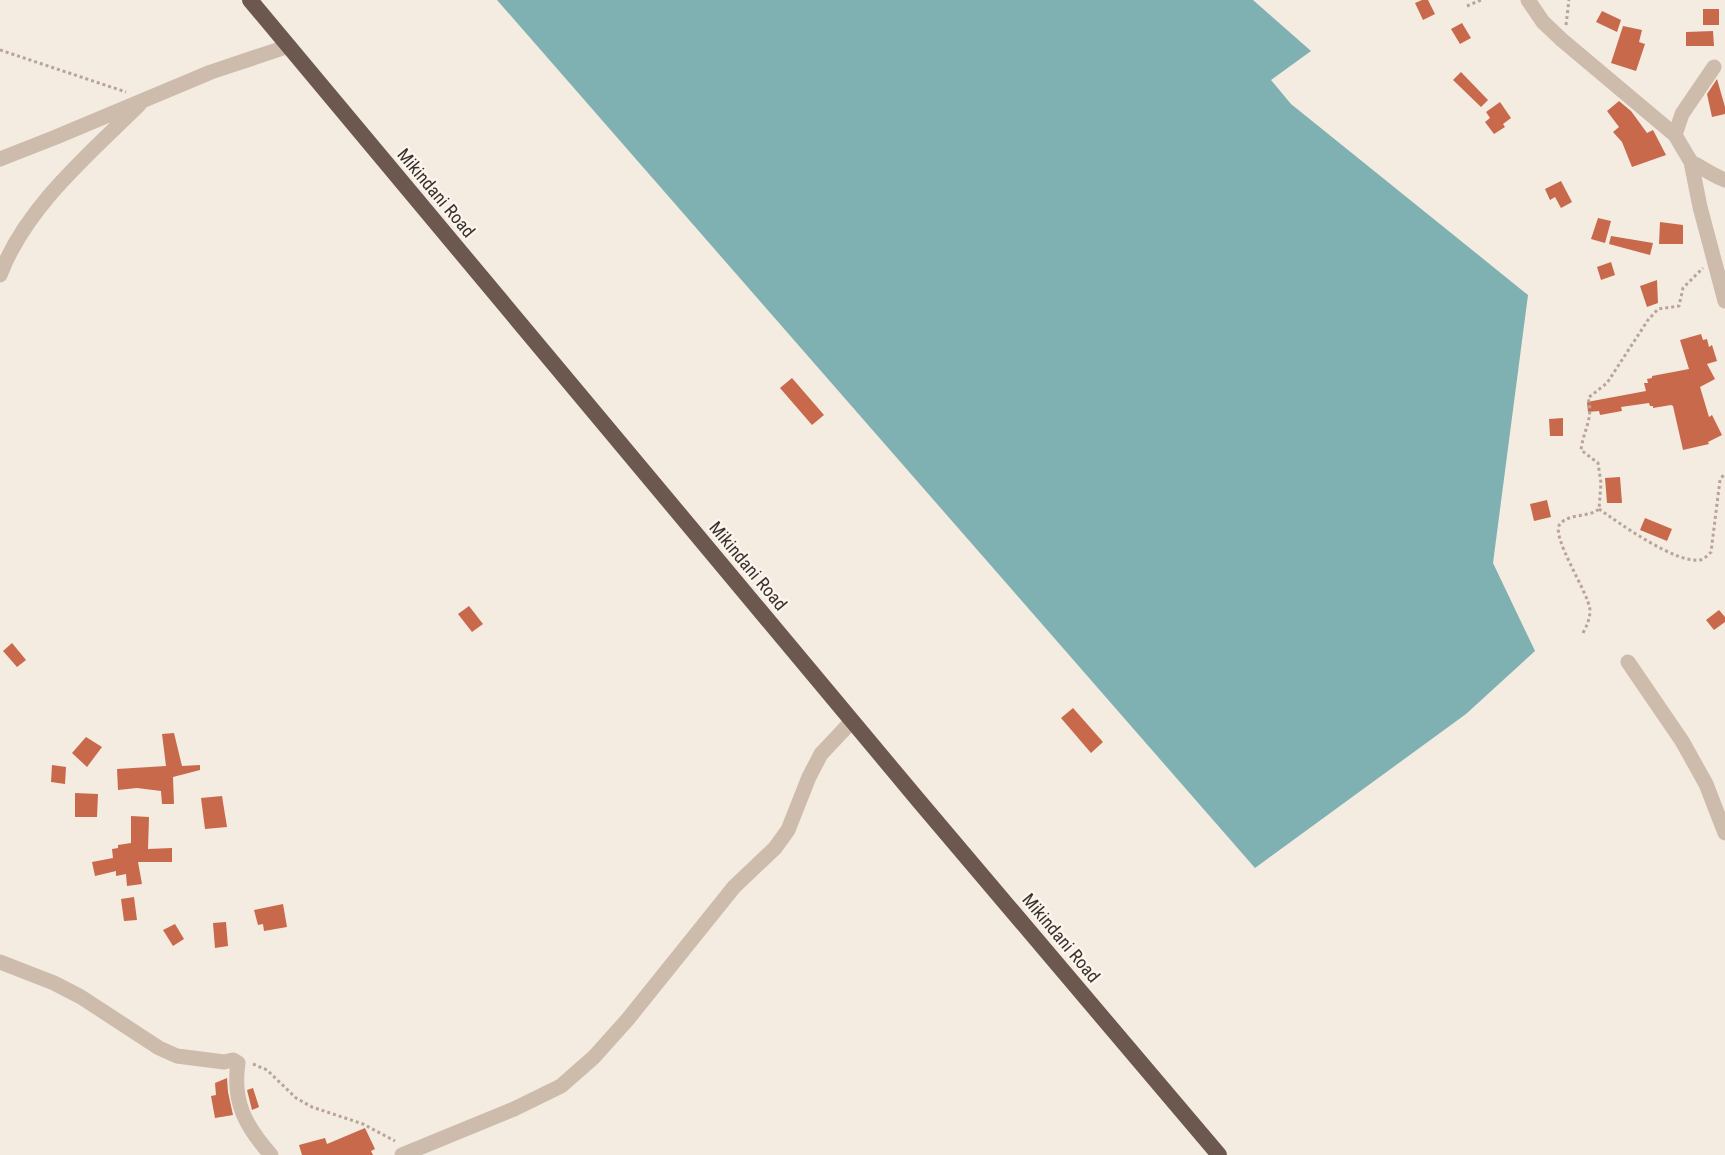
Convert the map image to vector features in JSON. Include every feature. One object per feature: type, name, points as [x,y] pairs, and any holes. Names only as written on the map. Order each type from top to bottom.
[{"type":"highway","name":"Mikindani Road","points":[[249,0],[852,721],[1219,1155]]},
{"type":"street","points":[[1528,0],[1543,22],[1562,40],[1675,135],[1691,162],[1725,301]]},
{"type":"street","points":[[0,159],[211,72],[289,46]]},
{"type":"street","points":[[1675,135],[1682,114],[1714,67]]},
{"type":"street","points":[[0,276],[18,239],[38,211],[73,169],[146,99]]},
{"type":"street","points":[[1691,162],[1706,172],[1725,180]]},
{"type":"street","points":[[1628,662],[1662,708],[1682,741],[1706,784],[1725,833]]},
{"type":"street","points":[[407,1153],[514,1109],[561,1086],[594,1058],[735,887],[775,848],[788,830],[809,777],[821,754],[852,721]]},
{"type":"street","points":[[0,962],[81,997],[159,1048],[177,1056],[224,1062],[233,1060],[238,1063],[236,1074],[242,1115],[271,1155]]},
{"type":"path","points":[[1467,6],[1481,0]]},
{"type":"path","points":[[1562,40],[1569,0]]},
{"type":"path","points":[[0,50],[63,69],[146,99]]},
{"type":"path","points":[[1583,633],[1589,620],[1588,598],[1561,543],[1557,529],[1561,522],[1593,514],[1599,509],[1601,483],[1598,463],[1581,450],[1590,420],[1591,408],[1588,398],[1607,383],[1648,320],[1658,309],[1679,306],[1683,288],[1713,259]]},
{"type":"path","points":[[1599,509],[1636,535],[1682,557],[1700,560],[1712,552],[1720,480],[1725,472]]},
{"type":"path","points":[[238,1063],[257,1065],[267,1070],[296,1098],[312,1107],[378,1131],[407,1153]]},
{"type":"water","points":[[497,0],[1253,0],[1311,51],[1271,80],[1291,104],[1528,295],[1493,563],[1535,651],[1466,714],[1255,868]]},
{"type":"building","points":[[1428,0],[1435,14],[1423,20],[1415,3]]},
{"type":"building","points":[[1703,9],[1719,9],[1719,25],[1703,25]]},
{"type":"building","points":[[1602,11],[1621,20],[1617,32],[1596,22]]},
{"type":"building","points":[[1462,23],[1471,38],[1460,44],[1451,29]]},
{"type":"building","points":[[1623,26],[1642,30],[1639,42],[1645,44],[1636,71],[1611,63]]},
{"type":"building","points":[[1713,31],[1714,46],[1686,46],[1686,32]]},
{"type":"building","points":[[1461,72],[1488,100],[1481,107],[1453,80]]},
{"type":"building","points":[[1717,79],[1725,114],[1712,117],[1707,94]]},
{"type":"building","points":[[1619,101],[1631,111],[1647,133],[1653,130],[1666,155],[1632,167],[1622,142],[1613,132],[1619,127],[1607,111]]},
{"type":"building","points":[[1500,102],[1511,118],[1503,124],[1505,127],[1494,134],[1485,122],[1490,118],[1486,112]]},
{"type":"building","points":[[1561,181],[1572,202],[1561,208],[1555,197],[1550,200],[1545,189]]},
{"type":"building","points":[[1598,218],[1611,221],[1605,243],[1591,239]]},
{"type":"building","points":[[1660,222],[1683,225],[1683,244],[1659,244]]},
{"type":"building","points":[[1611,236],[1653,243],[1650,255],[1609,244]]},
{"type":"building","points":[[1611,262],[1615,275],[1601,280],[1597,267]]},
{"type":"building","points":[[1657,280],[1658,303],[1647,307],[1640,286]]},
{"type":"building","points":[[1701,334],[1703,340],[1707,339],[1709,347],[1712,345],[1717,361],[1707,364],[1715,379],[1700,387],[1709,417],[1712,415],[1722,435],[1708,442],[1709,444],[1683,450],[1671,405],[1653,408],[1649,403],[1621,407],[1622,411],[1600,415],[1599,411],[1588,412],[1587,402],[1646,391],[1644,383],[1648,383],[1647,379],[1652,376],[1689,369],[1680,340]]},
{"type":"building","points":[[792,378],[824,415],[812,425],[780,388]]},
{"type":"building","points":[[1563,418],[1563,436],[1550,436],[1549,419]]},
{"type":"building","points":[[1620,477],[1622,503],[1607,503],[1605,478]]},
{"type":"building","points":[[1547,500],[1551,517],[1534,521],[1530,504]]},
{"type":"building","points":[[1645,518],[1672,529],[1667,541],[1640,530]]},
{"type":"building","points":[[469,606],[483,624],[472,632],[458,614]]},
{"type":"building","points":[[1719,610],[1725,617],[1725,622],[1714,630],[1706,620]]},
{"type":"building","points":[[12,643],[26,660],[17,667],[3,651]]},
{"type":"building","points":[[1073,708],[1103,742],[1091,753],[1061,718]]},
{"type":"building","points":[[174,733],[182,766],[200,765],[200,770],[173,777],[174,804],[162,804],[161,791],[137,788],[118,790],[117,769],[166,766],[162,734]]},
{"type":"building","points":[[86,737],[102,747],[87,767],[72,753]]},
{"type":"building","points":[[52,765],[66,767],[65,784],[51,782]]},
{"type":"building","points":[[75,793],[98,794],[97,817],[75,817]]},
{"type":"building","points":[[222,796],[227,827],[205,829],[201,798]]},
{"type":"building","points":[[131,816],[149,817],[148,849],[172,848],[172,862],[138,862],[142,884],[127,886],[126,874],[116,876],[116,871],[95,876],[92,862],[113,858],[112,849],[118,848],[118,845],[131,843]]},
{"type":"building","points":[[134,897],[137,920],[124,921],[121,899]]},
{"type":"building","points":[[283,904],[287,927],[264,931],[263,924],[258,925],[254,910]]},
{"type":"building","points":[[226,922],[228,946],[215,948],[213,923]]},
{"type":"building","points":[[175,924],[184,939],[173,946],[163,930]]},
{"type":"building","points":[[227,1078],[233,1115],[215,1118],[211,1096],[216,1095],[215,1083]]},
{"type":"building","points":[[253,1088],[259,1107],[252,1110],[247,1090]]},
{"type":"building","points":[[365,1128],[375,1149],[371,1151],[373,1155],[302,1155],[299,1145],[325,1138],[327,1144]]}]
